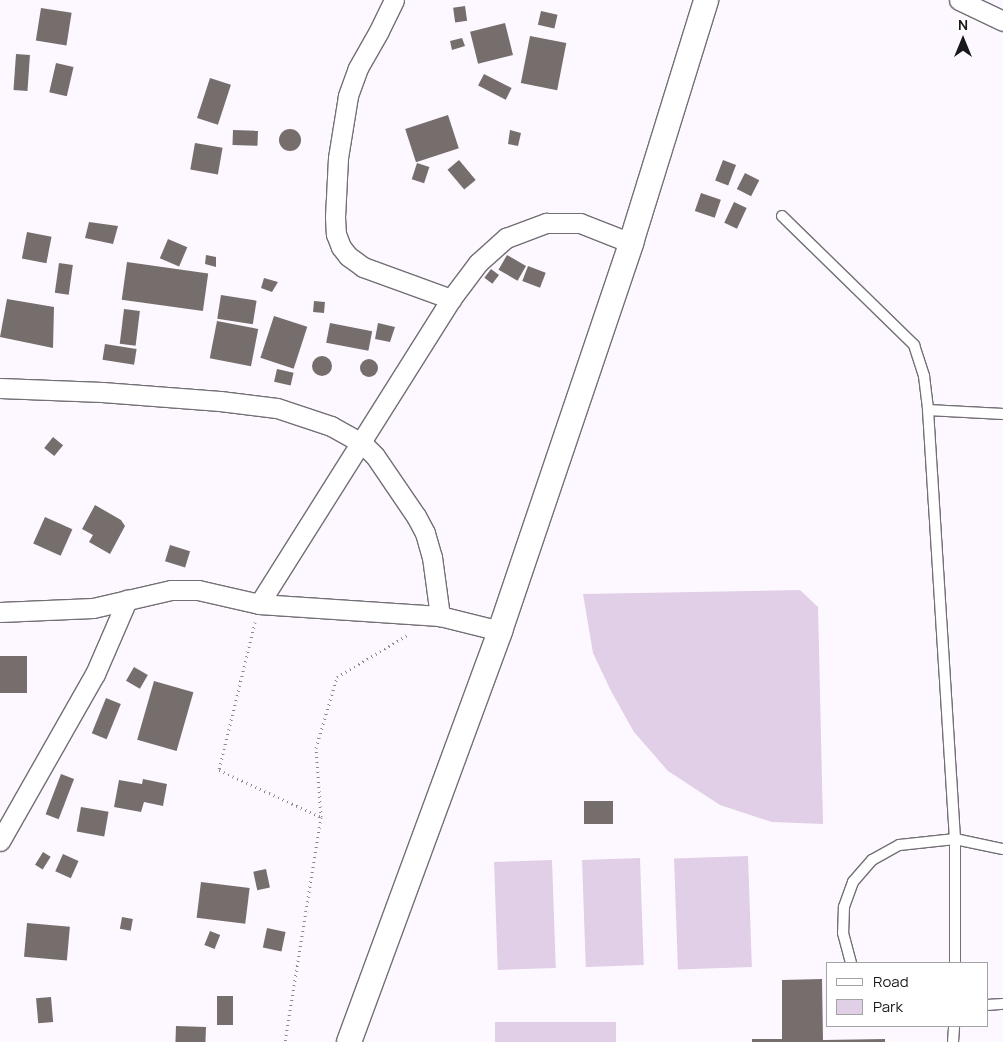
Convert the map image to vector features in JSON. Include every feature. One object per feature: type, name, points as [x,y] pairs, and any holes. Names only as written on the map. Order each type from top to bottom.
[{"type":"street","points":[[394,0],[358,68],[348,96],[338,158],[336,234],[341,247],[348,256],[363,267],[451,299]]},
{"type":"street","points":[[349,1042],[500,631],[630,243],[706,0]]},
{"type":"street","points":[[959,0],[1003,21]]},
{"type":"street","points":[[259,604],[451,299],[478,264],[506,238],[546,223],[580,223],[630,243]]},
{"type":"street","points":[[0,388],[102,392],[220,400],[277,408],[331,426],[362,443],[375,456],[416,516],[425,533],[432,556],[440,616]]},
{"type":"street","points":[[0,612],[93,608],[171,590],[198,590],[259,604],[440,616],[500,631]]},
{"type":"street","points":[[0,841],[95,674],[127,600]]},
{"type":"lane","points":[[782,216],[914,345],[924,376],[928,410],[955,839],[955,962]]},
{"type":"lane","points":[[928,410],[1003,414]]},
{"type":"lane","points":[[851,962],[843,933],[844,906],[853,882],[872,860],[898,845],[955,839],[1003,849]]},
{"type":"lane","points":[[988,1005],[1003,1004]]},
{"type":"lane","points":[[953,1042],[954,1027]]},
{"type":"path","points":[[259,604],[219,770],[321,817]]},
{"type":"path","points":[[285,1042],[321,817],[316,748],[337,678],[440,616]]},
{"type":"green space","points":[[800,590],[818,607],[823,824],[772,822],[720,805],[668,771],[634,732],[611,691],[593,653],[583,594]]},
{"type":"green space","points":[[748,856],[752,967],[678,970],[674,859]]},
{"type":"green space","points":[[640,858],[644,965],[586,967],[582,860]]},
{"type":"green space","points":[[552,860],[556,968],[498,970],[494,862]]},
{"type":"green space","points":[[495,1022],[616,1022],[616,1042],[495,1042]]},
{"type":"building","points":[[465,6],[467,21],[455,23],[453,8]]},
{"type":"building","points":[[41,8],[72,13],[66,45],[36,41]]},
{"type":"building","points":[[541,11],[558,15],[554,28],[538,25]]},
{"type":"building","points":[[505,23],[513,55],[478,64],[470,32]]},
{"type":"building","points":[[530,36],[566,43],[557,90],[521,83]]},
{"type":"building","points":[[462,38],[465,46],[452,50],[450,41]]},
{"type":"building","points":[[16,54],[30,55],[27,91],[13,90]]},
{"type":"building","points":[[56,63],[74,67],[67,96],[49,92]]},
{"type":"building","points":[[484,74],[512,88],[506,100],[478,86]]},
{"type":"building","points":[[210,78],[231,85],[218,125],[197,118]]},
{"type":"building","points":[[448,115],[459,148],[416,162],[405,129]]},
{"type":"building","points":[[290,129],[298,132],[301,140],[298,148],[290,151],[282,148],[279,140],[282,132]]},
{"type":"building","points":[[233,130],[258,131],[257,146],[232,145]]},
{"type":"building","points":[[510,130],[521,133],[518,146],[508,144]]},
{"type":"building","points":[[195,143],[223,148],[218,174],[190,170]]},
{"type":"building","points":[[459,160],[476,180],[464,190],[448,170]]},
{"type":"building","points":[[723,160],[736,165],[728,186],[715,181]]},
{"type":"building","points":[[417,163],[429,167],[424,183],[412,179]]},
{"type":"building","points":[[745,173],[759,180],[751,196],[737,189]]},
{"type":"building","points":[[701,193],[721,200],[715,218],[695,211]]},
{"type":"building","points":[[734,202],[747,208],[737,229],[724,223]]},
{"type":"building","points":[[89,222],[118,226],[113,244],[85,238]]},
{"type":"building","points":[[27,232],[52,237],[46,263],[22,259]]},
{"type":"building","points":[[168,239],[187,247],[179,267],[160,258]]},
{"type":"building","points":[[206,255],[216,257],[216,267],[205,264]]},
{"type":"building","points":[[507,255],[526,266],[518,281],[499,270]]},
{"type":"building","points":[[127,262],[208,273],[203,311],[122,300]]},
{"type":"building","points":[[59,263],[73,265],[69,295],[55,293]]},
{"type":"building","points":[[528,266],[546,273],[540,288],[522,281]]},
{"type":"building","points":[[491,269],[499,275],[492,284],[484,278]]},
{"type":"building","points":[[264,278],[278,282],[272,292],[261,288]]},
{"type":"building","points":[[221,295],[257,301],[253,324],[217,319]]},
{"type":"building","points":[[7,299],[54,307],[53,348],[0,337]]},
{"type":"building","points":[[314,301],[325,302],[324,313],[313,312]]},
{"type":"building","points":[[124,309],[140,311],[136,346],[120,344]]},
{"type":"building","points":[[274,316],[307,327],[294,369],[260,358]]},
{"type":"building","points":[[217,321],[258,329],[251,366],[210,358]]},
{"type":"building","points":[[330,323],[372,331],[368,351],[326,343]]},
{"type":"building","points":[[378,323],[395,327],[390,342],[375,339]]},
{"type":"building","points":[[105,344],[137,349],[134,365],[102,360]]},
{"type":"building","points":[[322,356],[329,359],[332,366],[329,373],[322,376],[315,373],[312,366],[315,359]]},
{"type":"building","points":[[365,359],[373,359],[378,364],[376,375],[365,377],[360,372],[360,364]]},
{"type":"building","points":[[277,369],[294,373],[291,385],[274,382]]},
{"type":"building","points":[[53,437],[63,445],[54,456],[44,448]]},
{"type":"building","points":[[95,505],[121,520],[125,526],[110,554],[89,542],[93,535],[82,529]]},
{"type":"building","points":[[45,517],[72,529],[61,556],[33,543]]},
{"type":"building","points":[[170,545],[190,551],[185,567],[165,561]]},
{"type":"building","points":[[0,656],[27,656],[27,693],[0,693]]},
{"type":"building","points":[[134,667],[148,675],[140,689],[126,681]]},
{"type":"building","points":[[154,681],[193,692],[177,751],[137,740]]},
{"type":"building","points":[[106,698],[121,704],[107,739],[92,733]]},
{"type":"building","points":[[61,774],[74,779],[59,819],[46,814]]},
{"type":"building","points":[[143,779],[167,784],[163,806],[144,802],[141,812],[114,807],[119,780],[142,784]]},
{"type":"building","points":[[584,801],[613,801],[613,824],[584,824]]},
{"type":"building","points":[[81,807],[109,812],[104,836],[77,832]]},
{"type":"building","points":[[43,852],[51,857],[43,869],[35,865]]},
{"type":"building","points":[[63,854],[79,861],[71,878],[55,871]]},
{"type":"building","points":[[266,869],[270,888],[257,890],[253,872]]},
{"type":"building","points":[[201,882],[250,888],[245,924],[197,918]]},
{"type":"building","points":[[122,917],[133,919],[131,931],[120,929]]},
{"type":"building","points":[[27,923],[70,927],[67,961],[24,957]]},
{"type":"building","points":[[267,928],[286,932],[281,952],[263,948]]},
{"type":"building","points":[[210,931],[220,935],[215,949],[204,945]]},
{"type":"building","points":[[822,979],[823,1040],[885,1039],[885,1042],[752,1042],[752,1039],[782,1039],[782,980]]},
{"type":"building","points":[[217,996],[233,996],[233,1025],[217,1025]]},
{"type":"building","points":[[51,997],[53,1022],[38,1023],[36,998]]},
{"type":"building","points":[[176,1026],[206,1027],[205,1042],[175,1042]]}]
